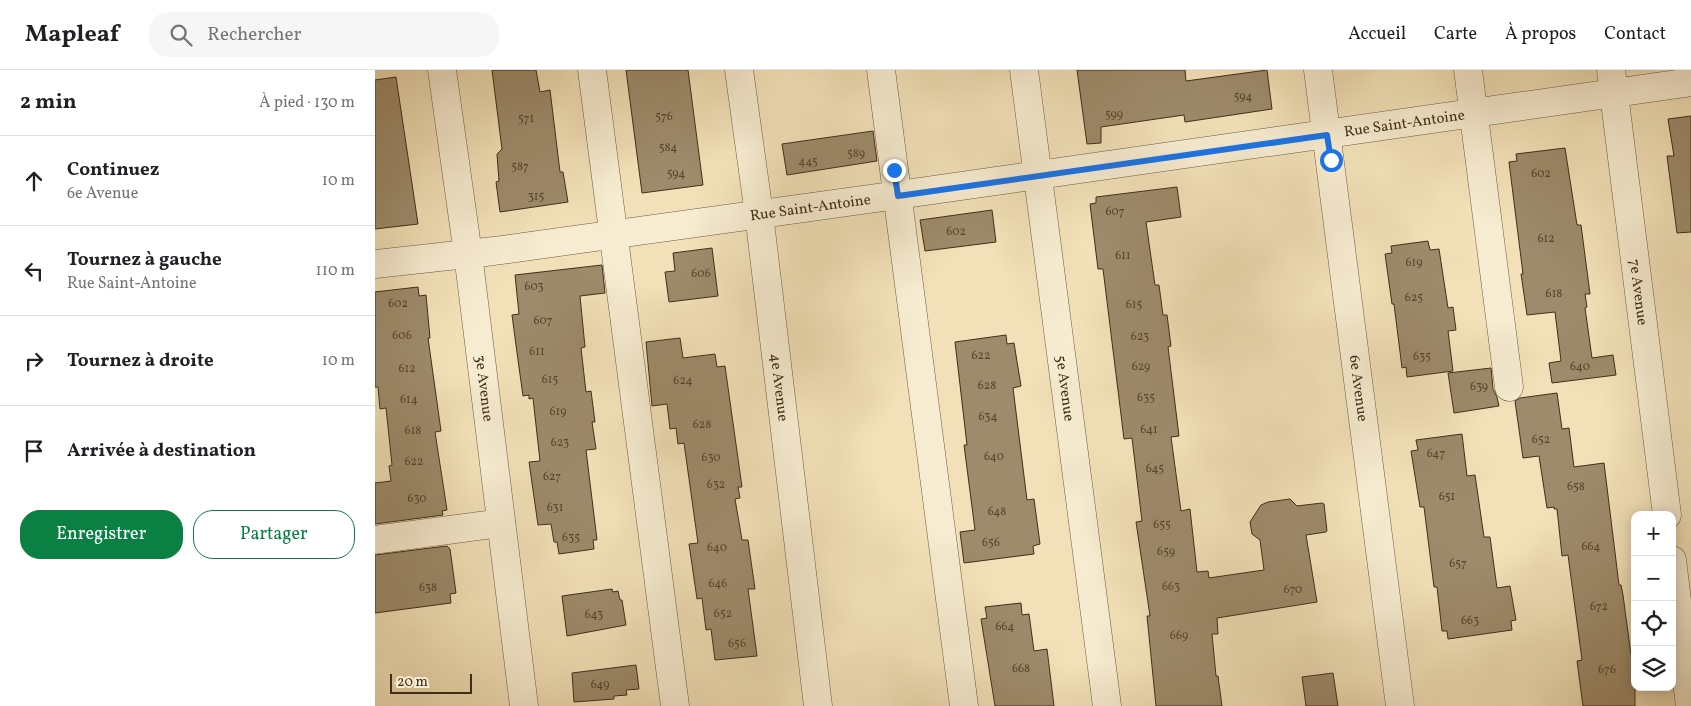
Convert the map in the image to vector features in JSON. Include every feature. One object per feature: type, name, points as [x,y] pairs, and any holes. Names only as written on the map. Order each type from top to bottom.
[{"type":"street","name":"3e Avenue","points":[[443,70],[468,254],[524,706]]},
{"type":"street","points":[[592,70],[675,706]]},
{"type":"street","name":"4e Avenue","points":[[739,70],[759,214],[818,706]]},
{"type":"street","points":[[881,70],[964,706]]},
{"type":"street","name":"5e Avenue","points":[[1024,70],[1107,706]]},
{"type":"street","name":"6e Avenue","points":[[1319,70],[1400,706]]},
{"type":"street","points":[[1468,70],[1509,387]]},
{"type":"street","name":"Rue Saint-Antoine","points":[[375,264],[468,254],[898,196],[1474,114],[1612,82],[1691,82]]},
{"type":"street","name":"7e Avenue","points":[[1612,82],[1666,511]]},
{"type":"street","points":[[375,540],[501,523]]},
{"type":"street","points":[[1676,592],[1690,706]]},
{"type":"building","points":[[492,70],[536,70],[540,92],[550,90],[560,172],[563,172],[568,202],[500,212],[496,182],[499,181],[497,154],[502,149]]},
{"type":"building","points":[[626,70],[688,70],[703,185],[642,193]]},
{"type":"building","points":[[1077,70],[1185,70],[1186,81],[1267,70],[1272,109],[1185,122],[1184,115],[1101,127],[1101,143],[1087,144]]},
{"type":"building","points":[[396,77],[418,224],[375,229],[375,80]]},
{"type":"building","points":[[1691,116],[1691,232],[1677,233],[1667,156],[1674,156],[1668,119]]},
{"type":"building","points":[[873,131],[877,161],[787,175],[782,144]]},
{"type":"building","points":[[1565,148],[1577,225],[1581,225],[1590,294],[1585,294],[1587,307],[1585,308],[1592,358],[1613,355],[1616,375],[1552,383],[1549,363],[1561,361],[1555,312],[1527,315],[1509,162],[1517,161],[1516,154]]},
{"type":"building","points":[[1177,187],[1181,217],[1146,222],[1155,285],[1159,285],[1163,315],[1167,315],[1171,346],[1168,347],[1179,436],[1171,437],[1181,511],[1190,509],[1197,572],[1208,571],[1209,578],[1264,570],[1260,540],[1252,534],[1250,522],[1261,505],[1268,502],[1290,499],[1297,506],[1322,503],[1324,504],[1327,531],[1306,535],[1317,602],[1217,618],[1218,634],[1212,634],[1216,676],[1218,676],[1222,706],[1156,706],[1147,616],[1150,616],[1136,522],[1142,521],[1132,438],[1124,439],[1103,269],[1098,269],[1090,204],[1096,203],[1096,197]]},
{"type":"building","points":[[992,210],[996,242],[925,251],[920,220]]},
{"type":"building","points":[[1428,241],[1430,250],[1439,249],[1448,308],[1453,307],[1456,330],[1448,331],[1453,371],[1407,377],[1406,367],[1402,368],[1394,304],[1392,304],[1385,254],[1392,253],[1391,246]]},
{"type":"building","points":[[712,248],[718,296],[669,302],[665,272],[675,271],[673,253]]},
{"type":"building","points":[[602,265],[605,293],[580,296],[585,347],[581,348],[586,392],[591,391],[595,422],[592,422],[596,449],[586,450],[597,540],[593,540],[594,549],[559,554],[557,542],[554,542],[551,524],[538,525],[529,462],[540,461],[533,398],[529,399],[529,395],[523,396],[518,360],[512,315],[519,314],[515,275]]},
{"type":"building","points":[[418,287],[419,296],[426,295],[430,338],[428,338],[441,431],[435,432],[447,510],[442,511],[443,515],[375,524],[375,483],[391,481],[389,466],[392,465],[386,408],[380,409],[378,387],[375,387],[375,292]]},
{"type":"building","points":[[1006,335],[1007,344],[1014,343],[1021,386],[1013,388],[1027,500],[1034,499],[1040,544],[1033,546],[1034,554],[964,563],[960,532],[975,530],[964,445],[967,445],[955,342]]},
{"type":"building","points":[[680,338],[683,358],[715,354],[717,367],[725,366],[742,487],[738,487],[740,498],[735,499],[742,540],[748,540],[755,589],[748,589],[757,656],[715,660],[711,629],[706,630],[702,598],[697,599],[689,544],[698,543],[684,443],[678,444],[676,428],[670,429],[667,404],[652,406],[646,342]]},
{"type":"building","points":[[1491,368],[1493,389],[1499,406],[1454,413],[1448,373]]},
{"type":"building","points":[[1557,393],[1562,429],[1569,428],[1574,467],[1604,463],[1619,585],[1621,585],[1623,595],[1631,655],[1631,691],[1635,691],[1635,706],[1583,706],[1577,661],[1582,660],[1568,555],[1562,556],[1557,509],[1554,509],[1554,507],[1547,508],[1539,456],[1523,458],[1515,401],[1520,398]]},
{"type":"building","points":[[1462,434],[1467,476],[1475,475],[1484,537],[1490,537],[1497,588],[1510,586],[1516,620],[1511,621],[1512,630],[1448,639],[1447,631],[1442,631],[1437,587],[1434,587],[1424,507],[1420,507],[1411,451],[1418,450],[1416,440]]},
{"type":"building","points":[[447,546],[450,549],[456,593],[450,594],[451,603],[375,613],[375,555]]},
{"type":"building","points":[[612,589],[613,592],[618,591],[620,600],[622,600],[626,625],[567,636],[562,596]]},
{"type":"building","points":[[1021,603],[1022,615],[1029,614],[1034,651],[1047,649],[1054,706],[995,706],[981,619],[987,618],[985,607]]},
{"type":"building","points":[[636,665],[639,689],[626,690],[627,695],[614,696],[614,699],[574,702],[572,673]]},
{"type":"building","points":[[1333,673],[1338,706],[1306,706],[1302,677]]},
{"type":"route","points":[[894,170],[898,196],[1327,135],[1331,160]]}]
